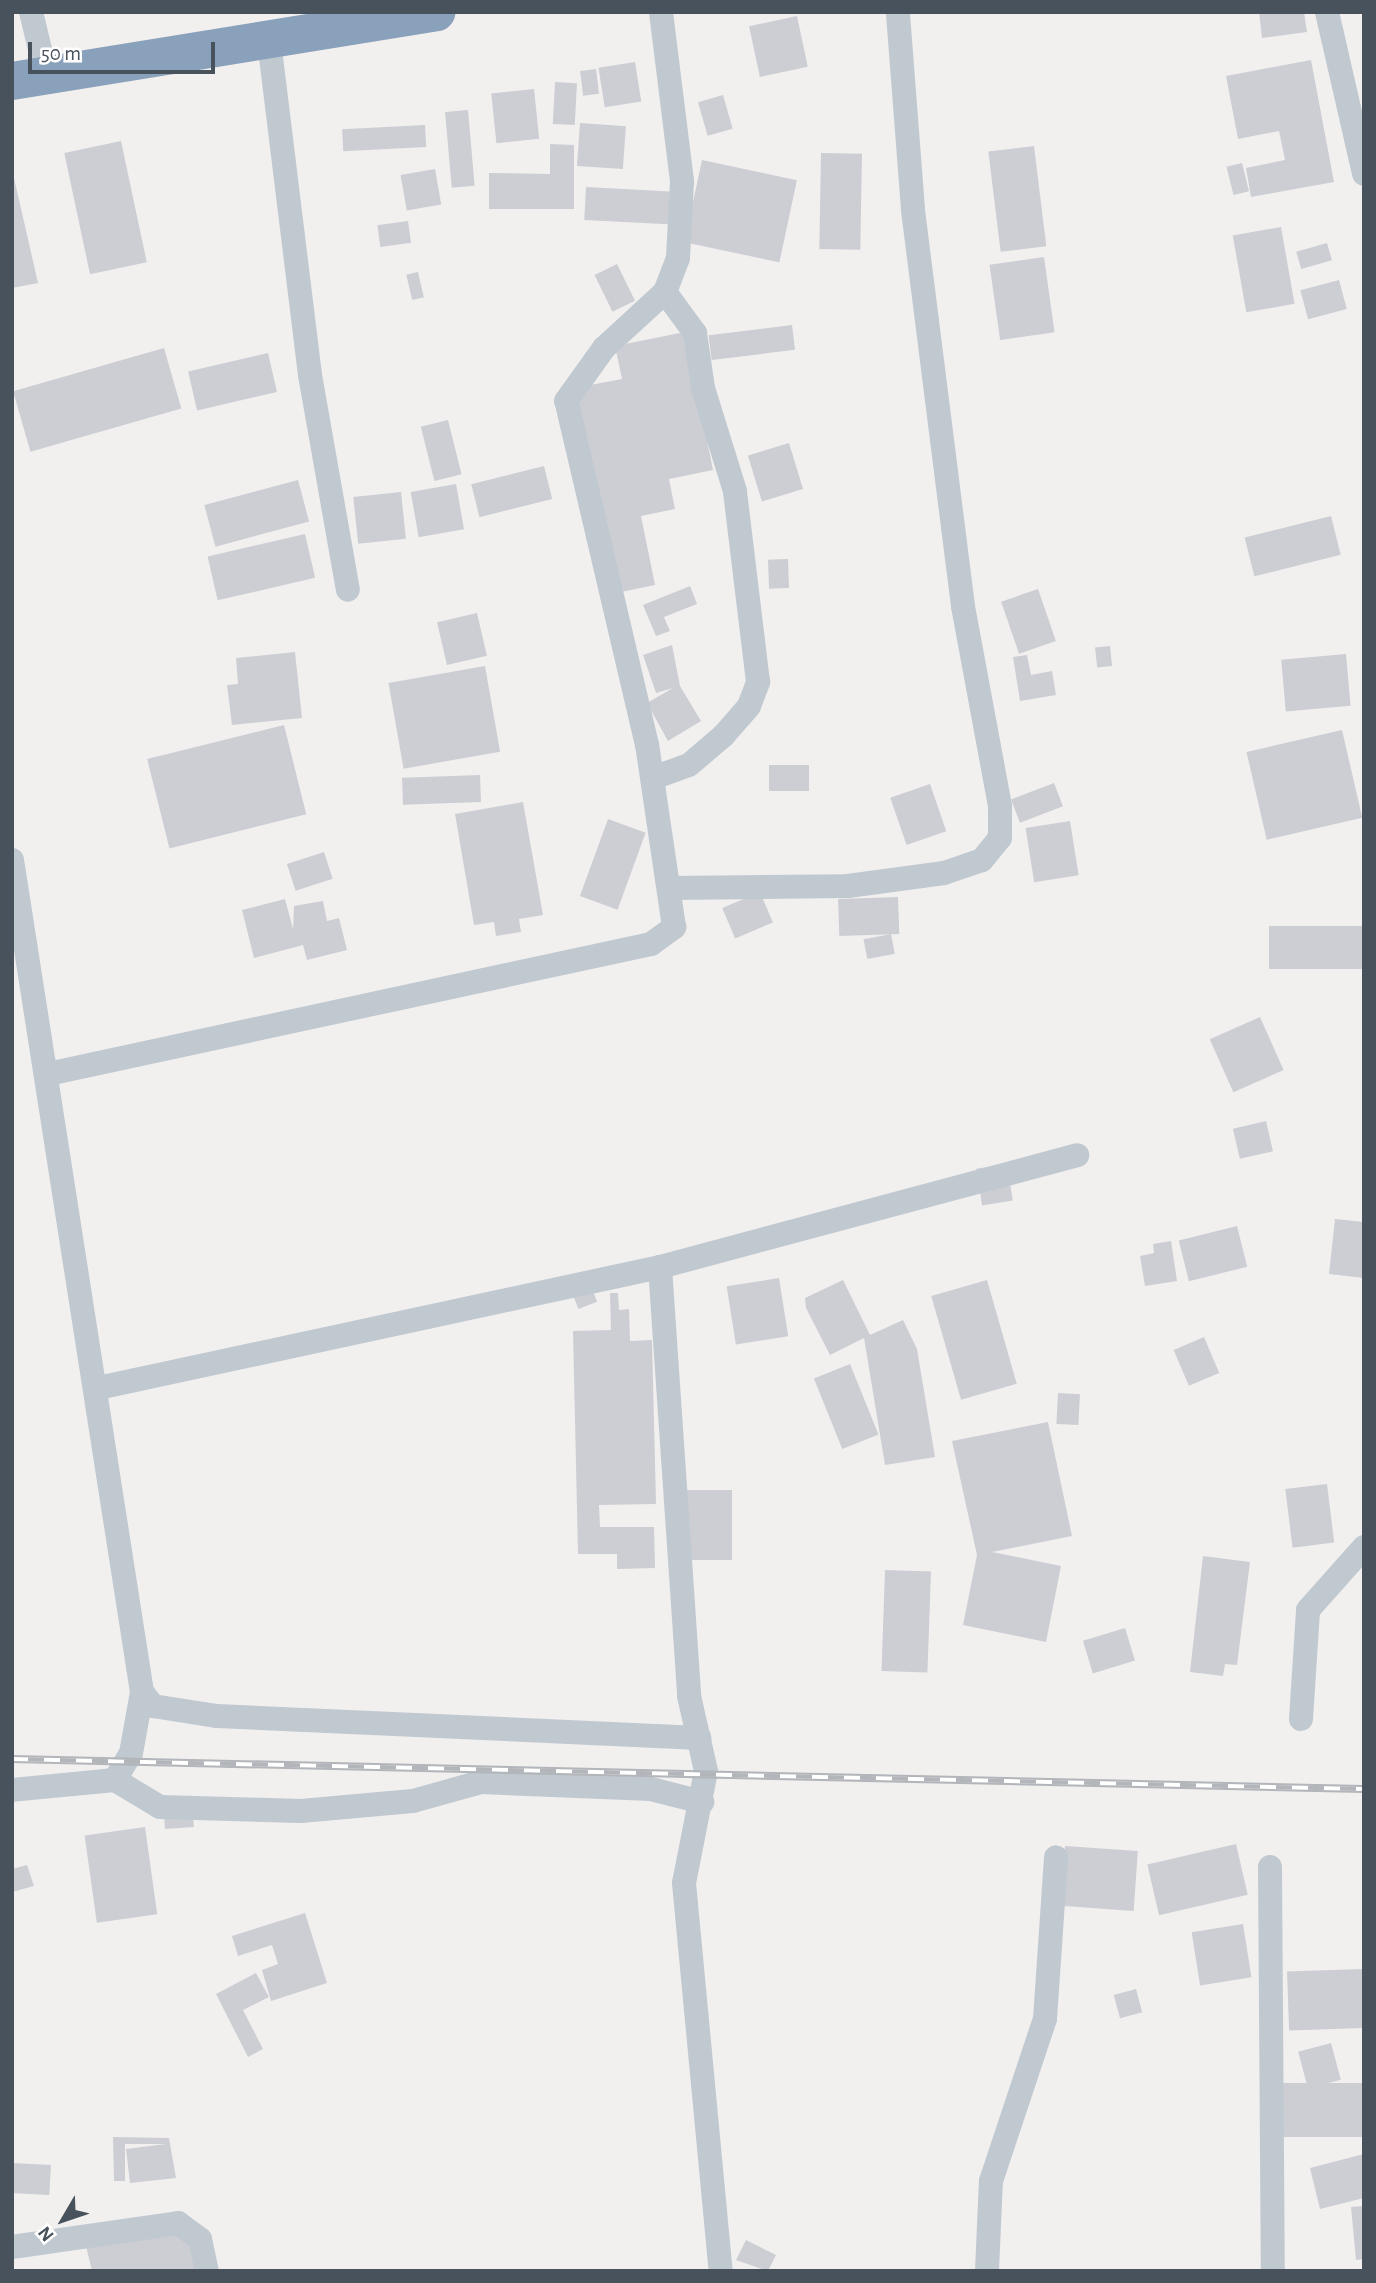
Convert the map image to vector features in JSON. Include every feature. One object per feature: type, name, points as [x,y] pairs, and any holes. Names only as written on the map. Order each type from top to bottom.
[{"type":"highway","points":[[29,78],[269,41],[341,20],[436,12]]},
{"type":"street","points":[[29,78],[32,12]]},
{"type":"street","points":[[48,1074],[651,944],[674,927],[653,778],[566,401],[604,348],[665,292],[683,227],[661,12]]},
{"type":"street","points":[[670,888],[848,886],[944,873],[982,860],[1000,838],[1000,806],[963,606],[916,236],[898,12]]},
{"type":"street","points":[[1327,12],[1364,174]]},
{"type":"street","points":[[269,41],[310,375],[348,590]]},
{"type":"street","points":[[653,778],[689,765],[724,735],[749,706],[758,682],[735,491],[703,388],[695,334],[665,292]]},
{"type":"street","points":[[12,859],[98,1388],[142,1692],[131,1753],[115,1780]]},
{"type":"street","points":[[98,1388],[660,1266],[1077,1155]]},
{"type":"street","points":[[660,1266],[689,1696],[706,1771],[684,1883],[721,2271]]},
{"type":"street","points":[[1301,1719],[1308,1610],[1364,1547]]},
{"type":"street","points":[[142,1692],[153,1706],[217,1716],[699,1738]]},
{"type":"street","points":[[12,1790],[115,1780],[160,1807],[302,1811],[413,1801],[481,1782],[651,1789],[702,1802]]},
{"type":"street","points":[[987,2271],[991,2181],[1045,2019],[1056,1857]]},
{"type":"street","points":[[1270,1867],[1273,2271]]},
{"type":"street","points":[[12,2247],[178,2223],[200,2239],[208,2271]]},
{"type":"building","points":[[1259,12],[1304,12],[1307,32],[1262,38]]},
{"type":"building","points":[[797,16],[808,67],[760,77],[749,26]]},
{"type":"building","points":[[1311,60],[1334,182],[1251,197],[1246,168],[1285,160],[1279,131],[1238,139],[1226,76]]},
{"type":"building","points":[[635,62],[641,102],[605,107],[598,68]]},
{"type":"building","points":[[596,69],[599,94],[583,96],[580,71]]},
{"type":"building","points":[[555,82],[577,83],[575,125],[553,124]]},
{"type":"building","points":[[534,89],[539,139],[496,143],[491,93]]},
{"type":"building","points":[[723,95],[733,129],[708,136],[698,102]]},
{"type":"building","points":[[468,110],[475,186],[452,188],[445,112]]},
{"type":"building","points":[[580,123],[626,126],[623,169],[577,166]]},
{"type":"building","points":[[425,125],[426,147],[343,151],[342,129]]},
{"type":"building","points":[[121,141],[147,262],[90,274],[64,153]]},
{"type":"building","points":[[550,144],[574,145],[574,209],[489,209],[489,173],[550,174]]},
{"type":"building","points":[[1034,146],[1046,246],[1001,252],[988,152]]},
{"type":"building","points":[[821,153],[862,154],[860,250],[819,249]]},
{"type":"building","points":[[702,160],[797,180],[779,262],[685,242]]},
{"type":"building","points":[[1242,163],[1249,191],[1233,195],[1226,167]]},
{"type":"building","points":[[12,169],[38,283],[12,288]]},
{"type":"building","points":[[435,169],[441,204],[407,211],[401,175]]},
{"type":"building","points":[[586,187],[670,191],[668,224],[584,220]]},
{"type":"building","points":[[408,221],[411,243],[380,247],[377,225]]},
{"type":"building","points":[[1281,227],[1295,304],[1246,312],[1233,236]]},
{"type":"building","points":[[1327,243],[1332,260],[1301,269],[1296,252]]},
{"type":"building","points":[[1044,257],[1055,332],[1000,340],[990,265]]},
{"type":"building","points":[[617,264],[635,301],[613,312],[595,275]]},
{"type":"building","points":[[418,272],[424,297],[412,300],[406,275]]},
{"type":"building","points":[[1339,280],[1347,309],[1308,319],[1300,290]]},
{"type":"building","points":[[792,325],[795,350],[712,360],[709,335]]},
{"type":"building","points":[[685,332],[713,470],[669,479],[675,509],[641,516],[655,585],[611,594],[569,389],[622,379],[615,346]]},
{"type":"building","points":[[164,348],[181,409],[30,452],[13,391]]},
{"type":"building","points":[[268,353],[277,392],[197,410],[188,371]]},
{"type":"building","points":[[448,420],[462,474],[434,481],[421,427]]},
{"type":"building","points":[[789,443],[803,489],[762,501],[748,456]]},
{"type":"building","points":[[544,466],[552,499],[479,517],[471,484]]},
{"type":"building","points":[[298,480],[309,522],[215,547],[204,505]]},
{"type":"building","points":[[456,484],[464,529],[419,537],[411,492]]},
{"type":"building","points":[[401,492],[406,539],[358,544],[353,497]]},
{"type":"building","points":[[1331,516],[1341,555],[1254,576],[1245,538]]},
{"type":"building","points":[[305,534],[315,578],[218,600],[208,556]]},
{"type":"building","points":[[788,559],[789,588],[769,589],[768,560]]},
{"type":"building","points":[[690,586],[697,604],[664,617],[670,631],[656,636],[643,605]]},
{"type":"building","points":[[1038,589],[1056,641],[1019,654],[1001,602]]},
{"type":"building","points":[[477,613],[487,656],[447,665],[437,622]]},
{"type":"building","points":[[672,645],[680,686],[701,721],[668,741],[647,703],[673,688],[656,693],[643,655]]},
{"type":"building","points":[[1110,646],[1112,666],[1097,667],[1095,648]]},
{"type":"building","points":[[295,652],[302,718],[232,725],[227,685],[238,684],[236,658]]},
{"type":"building","points":[[1346,654],[1351,706],[1286,711],[1281,660]]},
{"type":"building","points":[[1027,655],[1031,675],[1052,671],[1056,695],[1020,701],[1013,657]]},
{"type":"building","points":[[485,666],[500,752],[404,769],[388,683]]},
{"type":"building","points":[[284,725],[306,814],[169,848],[147,759]]},
{"type":"building","points":[[1342,730],[1362,818],[1267,840],[1247,752]]},
{"type":"building","points":[[769,765],[809,765],[809,791],[769,791]]},
{"type":"building","points":[[480,775],[481,802],[403,805],[402,778]]},
{"type":"building","points":[[1054,783],[1063,806],[1020,823],[1011,799]]},
{"type":"building","points":[[930,784],[946,831],[907,845],[890,798]]},
{"type":"building","points":[[523,802],[543,915],[519,919],[521,932],[496,936],[494,922],[474,925],[455,814]]},
{"type":"building","points":[[608,819],[646,833],[618,910],[580,896]]},
{"type":"building","points":[[1070,821],[1079,875],[1034,882],[1026,828]]},
{"type":"building","points":[[324,852],[333,879],[296,891],[287,864]]},
{"type":"building","points":[[760,892],[773,922],[735,938],[722,908]]},
{"type":"building","points":[[898,897],[899,934],[839,936],[838,899]]},
{"type":"building","points":[[285,899],[293,929],[294,906],[323,901],[327,921],[339,918],[347,950],[307,960],[303,945],[254,958],[242,910]]},
{"type":"building","points":[[1269,926],[1364,926],[1364,969],[1269,969]]},
{"type":"building","points":[[891,934],[895,954],[867,959],[864,939]]},
{"type":"building","points":[[1260,1017],[1284,1070],[1233,1092],[1210,1039]]},
{"type":"building","points":[[1266,1121],[1273,1151],[1240,1159],[1233,1129]]},
{"type":"building","points":[[1007,1164],[1013,1201],[982,1205],[976,1169]]},
{"type":"building","points":[[1335,1219],[1364,1222],[1364,1278],[1329,1274]]},
{"type":"building","points":[[1237,1226],[1247,1267],[1189,1281],[1179,1241]]},
{"type":"building","points":[[1171,1241],[1177,1281],[1145,1286],[1140,1256],[1154,1253],[1153,1244]]},
{"type":"building","points":[[779,1278],[788,1336],[736,1345],[727,1286]]},
{"type":"building","points":[[843,1280],[870,1335],[903,1320],[917,1349],[935,1457],[885,1465],[864,1338],[830,1355],[806,1308],[805,1298]]},
{"type":"building","points":[[987,1280],[1017,1384],[961,1400],[931,1296]]},
{"type":"building","points":[[591,1286],[597,1302],[578,1309],[572,1293]]},
{"type":"building","points":[[610,1293],[618,1293],[619,1310],[629,1309],[630,1341],[652,1340],[656,1504],[599,1505],[600,1527],[654,1527],[655,1568],[617,1569],[617,1554],[578,1554],[573,1331],[611,1330]]},
{"type":"building","points":[[1204,1337],[1219,1373],[1189,1386],[1174,1350]]},
{"type":"building","points":[[850,1364],[878,1434],[842,1449],[814,1379]]},
{"type":"building","points":[[1058,1393],[1080,1394],[1078,1425],[1056,1424]]},
{"type":"building","points":[[1048,1422],[1072,1536],[992,1552],[1061,1566],[1046,1642],[963,1625],[977,1555],[952,1441]]},
{"type":"building","points":[[1327,1484],[1334,1543],[1293,1548],[1285,1489]]},
{"type":"building","points":[[685,1490],[732,1490],[732,1560],[685,1560]]},
{"type":"building","points":[[1203,1556],[1250,1562],[1237,1665],[1225,1664],[1223,1676],[1190,1672]]},
{"type":"building","points":[[885,1570],[931,1572],[927,1673],[881,1671]]},
{"type":"building","points":[[1125,1628],[1135,1661],[1093,1673],[1083,1641]]},
{"type":"building","points":[[193,1814],[194,1827],[165,1829],[164,1816]]},
{"type":"building","points":[[145,1827],[157,1914],[97,1923],[85,1835]]},
{"type":"building","points":[[1236,1844],[1248,1895],[1159,1915],[1147,1864]]},
{"type":"building","points":[[1065,1846],[1138,1851],[1134,1911],[1061,1906]]},
{"type":"building","points":[[27,1865],[34,1886],[12,1892],[12,1869]]},
{"type":"building","points":[[305,1913],[327,1983],[271,2001],[262,1970],[278,1964],[272,1945],[238,1956],[232,1936]]},
{"type":"building","points":[[1243,1924],[1251,1977],[1200,1985],[1192,1932]]},
{"type":"building","points":[[1362,1969],[1364,2028],[1289,2031],[1287,1972]]},
{"type":"building","points":[[256,1973],[269,1997],[243,2010],[263,2049],[248,2057],[216,1994]]},
{"type":"building","points":[[1136,1989],[1142,2012],[1120,2018],[1114,1995]]},
{"type":"building","points":[[1331,2043],[1341,2080],[1308,2089],[1298,2052]]},
{"type":"building","points":[[1282,2083],[1364,2083],[1364,2137],[1282,2137]]},
{"type":"building","points":[[113,2137],[169,2138],[176,2178],[130,2183],[126,2149],[166,2144],[125,2144],[125,2181],[114,2181]]},
{"type":"building","points":[[1364,2154],[1364,2198],[1320,2209],[1310,2168]]},
{"type":"building","points":[[12,2163],[51,2165],[49,2195],[12,2193]]},
{"type":"building","points":[[1364,2206],[1364,2259],[1356,2260],[1351,2207]]},
{"type":"building","points":[[184,2222],[196,2271],[92,2271],[86,2246]]},
{"type":"building","points":[[746,2240],[776,2255],[768,2271],[736,2260]]},
{"type":"railway","points":[[12,1759],[1364,1789]]}]
